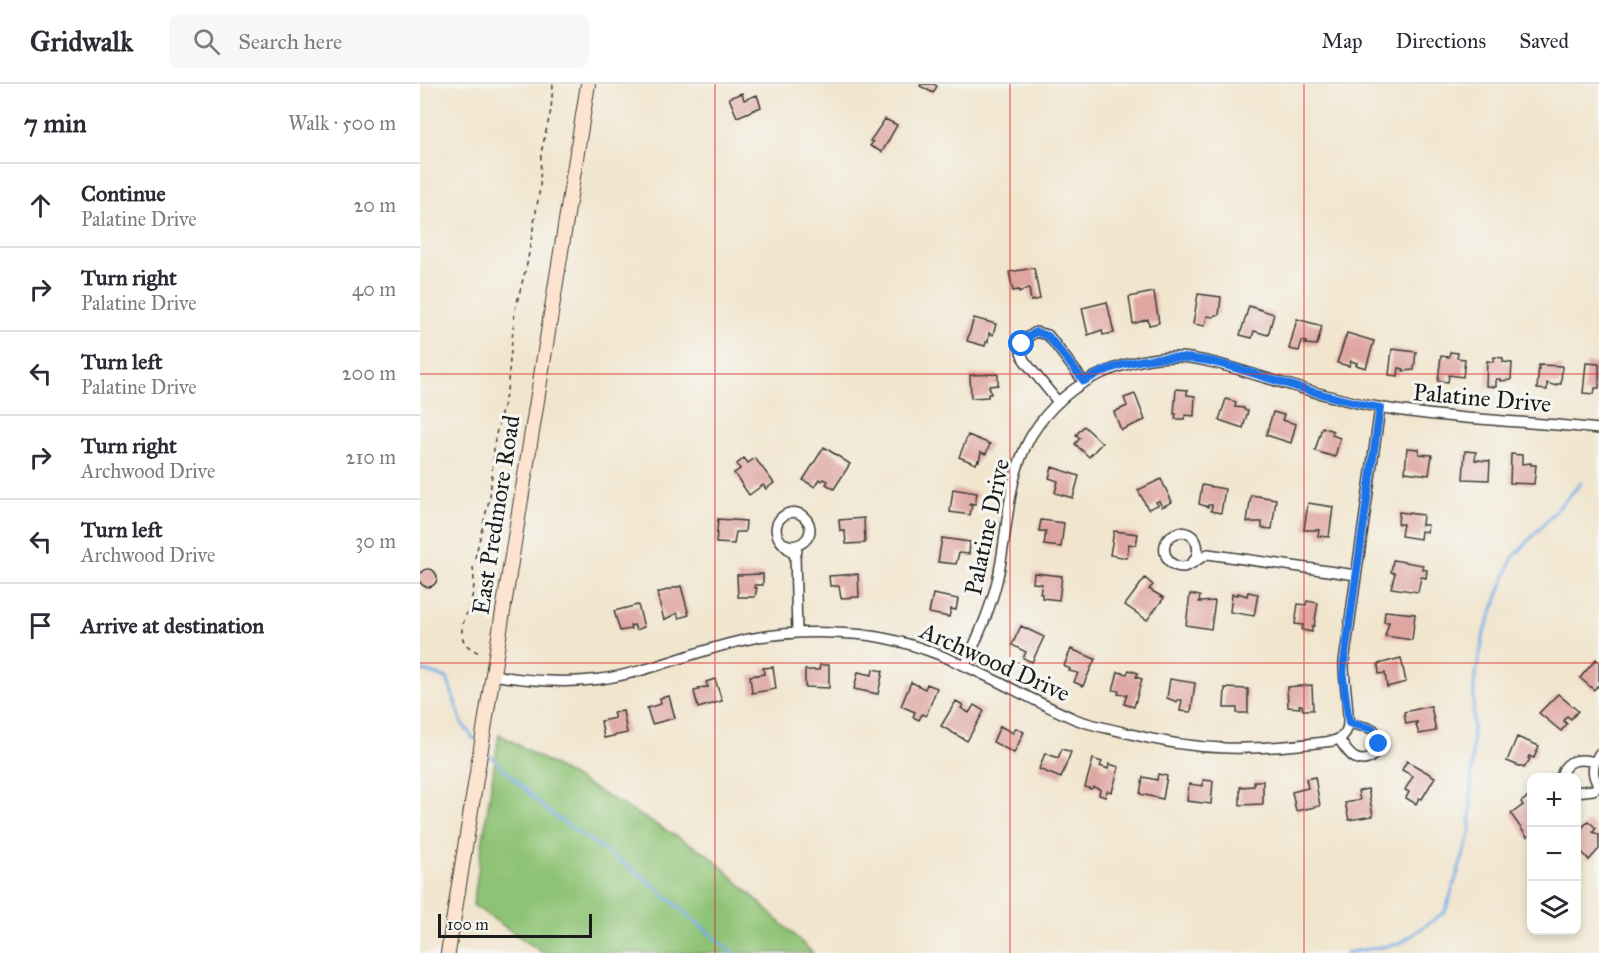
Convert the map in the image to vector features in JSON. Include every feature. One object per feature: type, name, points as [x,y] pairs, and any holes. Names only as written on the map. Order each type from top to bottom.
[{"type":"street","name":"East Predmore Road","points":[[448,953],[588,84]]},
{"type":"street","points":[[1058,402],[1024,360],[1021,352],[1022,344],[1029,336],[1036,332],[1048,336],[1084,381]]},
{"type":"street","name":"Palatine Drive","points":[[965,666],[987,617],[998,580],[1009,494],[1030,437],[1058,402],[1084,381],[1125,363],[1178,357],[1204,360],[1347,402],[1380,408],[1476,420],[1532,422],[1599,429]]},
{"type":"street","points":[[1349,723],[1373,729],[1379,738],[1378,750],[1370,758],[1359,759],[1349,753],[1339,739],[1346,733],[1349,723],[1343,677],[1344,662],[1380,408]]},
{"type":"street","points":[[795,556],[776,534],[777,523],[784,514],[801,514],[808,522],[809,533],[795,556],[797,632]]},
{"type":"street","points":[[1208,554],[1182,567],[1172,563],[1165,554],[1165,549],[1169,539],[1178,533],[1189,535],[1208,554],[1356,575]]},
{"type":"street","points":[[783,543],[793,546],[804,542]]},
{"type":"street","points":[[1192,563],[1198,554],[1197,543]]},
{"type":"street","name":"Archwood Drive","points":[[493,675],[543,681],[581,681],[602,678],[748,639],[797,632],[855,634],[900,640],[965,666],[1018,694],[1078,721],[1158,741],[1218,749],[1250,750],[1273,749],[1339,739]]},
{"type":"street","points":[[1562,773],[1570,761],[1597,758],[1593,774],[1599,787],[1581,791]]},
{"type":"path","points":[[475,558],[490,496],[495,438],[507,391],[515,310],[527,264],[540,188],[543,143],[551,110],[553,84]]},
{"type":"path","points":[[473,567],[474,591],[461,632],[468,647],[482,654]]},
{"type":"green space","points":[[499,734],[709,855],[813,953],[543,953],[473,905]]},
{"type":"building","points":[[921,84],[937,86],[933,93],[920,86]]},
{"type":"building","points":[[742,93],[744,100],[757,95],[761,107],[737,117],[729,98]]},
{"type":"building","points":[[885,119],[897,125],[882,152],[870,146],[873,142],[870,141]]},
{"type":"building","points":[[1034,268],[1040,299],[1031,301],[1029,288],[1019,292],[1019,290],[1013,291],[1009,272]]},
{"type":"building","points":[[1154,292],[1159,323],[1149,325],[1148,319],[1133,324],[1129,297]]},
{"type":"building","points":[[1198,294],[1221,297],[1219,315],[1207,316],[1205,326],[1193,324]]},
{"type":"building","points":[[1107,302],[1114,333],[1103,335],[1102,330],[1088,335],[1082,308]]},
{"type":"building","points":[[1249,306],[1274,314],[1268,335],[1254,331],[1252,338],[1240,335]]},
{"type":"building","points":[[974,318],[996,324],[993,335],[989,333],[985,346],[967,341]]},
{"type":"building","points":[[1297,319],[1322,326],[1317,345],[1305,344],[1306,342],[1302,341],[1299,351],[1289,349]]},
{"type":"building","points":[[1347,333],[1374,341],[1366,368],[1351,361],[1349,366],[1337,363]]},
{"type":"building","points":[[1392,349],[1416,352],[1414,370],[1403,371],[1404,369],[1399,368],[1398,376],[1389,375]]},
{"type":"building","points":[[1450,352],[1458,353],[1457,358],[1465,359],[1463,377],[1449,375],[1448,382],[1438,381],[1441,356],[1449,357]]},
{"type":"building","points":[[1494,357],[1503,358],[1503,362],[1512,363],[1511,380],[1496,379],[1496,387],[1486,386],[1487,361],[1493,362]]},
{"type":"building","points":[[1586,363],[1599,364],[1599,388],[1595,388],[1594,394],[1583,393]]},
{"type":"building","points":[[1539,365],[1562,366],[1561,384],[1556,384],[1556,386],[1547,383],[1547,390],[1537,389]]},
{"type":"building","points":[[998,374],[998,385],[989,386],[991,394],[988,394],[988,397],[971,398],[970,375]]},
{"type":"building","points":[[1176,389],[1187,390],[1187,395],[1195,396],[1194,416],[1185,415],[1184,419],[1175,419]]},
{"type":"building","points":[[1135,394],[1145,420],[1121,430],[1114,412],[1127,406],[1124,398]]},
{"type":"building","points":[[1226,399],[1236,402],[1235,407],[1248,411],[1243,428],[1219,420]]},
{"type":"building","points":[[1273,412],[1284,415],[1282,420],[1296,424],[1291,443],[1266,435]]},
{"type":"building","points":[[1084,426],[1102,443],[1089,457],[1075,444],[1080,438],[1076,435]]},
{"type":"building","points":[[1322,427],[1333,431],[1332,435],[1340,438],[1335,457],[1315,451]]},
{"type":"building","points":[[968,435],[990,444],[986,454],[981,452],[976,464],[959,457]]},
{"type":"building","points":[[824,447],[850,464],[834,489],[826,484],[828,481],[824,479],[822,481],[820,479],[815,487],[803,480]]},
{"type":"building","points":[[1407,448],[1419,449],[1419,454],[1432,455],[1429,475],[1405,472]]},
{"type":"building","points":[[1465,451],[1476,452],[1475,460],[1490,461],[1489,480],[1463,479]]},
{"type":"building","points":[[1511,454],[1522,455],[1522,464],[1536,465],[1534,484],[1510,483]]},
{"type":"building","points":[[744,458],[748,463],[755,458],[774,483],[766,489],[763,485],[749,495],[734,473],[740,469],[737,464]]},
{"type":"building","points":[[1052,467],[1079,476],[1073,498],[1055,493],[1058,481],[1049,478]]},
{"type":"building","points":[[1161,479],[1172,502],[1162,507],[1159,501],[1156,502],[1158,505],[1148,509],[1138,490]]},
{"type":"building","points":[[1202,485],[1225,489],[1221,513],[1211,511],[1212,505],[1208,507],[1199,504]]},
{"type":"building","points":[[953,489],[977,493],[975,504],[970,503],[969,505],[972,505],[970,515],[950,512]]},
{"type":"building","points":[[1251,495],[1276,499],[1272,529],[1262,528],[1262,522],[1247,522]]},
{"type":"building","points":[[1308,503],[1333,507],[1329,537],[1318,536],[1319,530],[1304,530]]},
{"type":"building","points":[[1399,512],[1423,515],[1422,525],[1428,525],[1427,532],[1421,531],[1420,539],[1401,536],[1403,524],[1398,524]]},
{"type":"building","points":[[864,518],[865,543],[846,544],[845,531],[840,531],[839,520]]},
{"type":"building","points":[[718,519],[746,521],[745,532],[736,532],[734,544],[716,543]]},
{"type":"building","points":[[1041,520],[1064,523],[1061,547],[1044,545],[1046,531],[1039,531]]},
{"type":"building","points":[[1114,531],[1138,534],[1136,545],[1129,544],[1127,558],[1110,555]]},
{"type":"building","points":[[942,538],[970,542],[969,554],[959,553],[956,564],[938,562]]},
{"type":"building","points":[[1393,560],[1423,565],[1422,569],[1427,570],[1426,578],[1421,577],[1418,592],[1391,588],[1395,573],[1391,572]]},
{"type":"building","points":[[428,569],[434,572],[437,578],[434,584],[428,587],[422,584],[419,578],[422,572]]},
{"type":"building","points":[[1034,573],[1062,576],[1059,600],[1042,598],[1040,593],[1042,584],[1033,583]]},
{"type":"building","points":[[763,574],[763,585],[755,585],[757,588],[755,597],[738,597],[737,575]]},
{"type":"building","points":[[858,574],[859,597],[841,598],[839,586],[830,586],[829,576]]},
{"type":"building","points":[[1145,578],[1153,585],[1149,589],[1164,598],[1147,620],[1125,605]]},
{"type":"building","points":[[681,586],[689,615],[679,618],[677,613],[664,620],[657,593]]},
{"type":"building","points":[[1248,592],[1258,594],[1254,616],[1230,612],[1232,594],[1247,596]]},
{"type":"building","points":[[933,594],[958,599],[956,610],[951,609],[949,617],[929,613]]},
{"type":"building","points":[[1190,594],[1200,596],[1199,602],[1215,601],[1211,629],[1186,625]]},
{"type":"building","points":[[1307,601],[1318,603],[1312,632],[1302,630],[1303,625],[1295,624],[1298,604],[1306,605]]},
{"type":"building","points":[[638,605],[644,627],[636,630],[634,625],[630,626],[631,629],[620,631],[614,611]]},
{"type":"building","points":[[1385,611],[1415,614],[1412,640],[1385,636],[1389,622],[1384,622]]},
{"type":"building","points":[[1021,626],[1044,637],[1032,662],[1023,658],[1026,652],[1012,645]]},
{"type":"building","points":[[1071,649],[1095,659],[1083,686],[1074,682],[1078,673],[1069,671],[1070,669],[1064,666]]},
{"type":"building","points":[[1401,658],[1406,682],[1387,687],[1385,673],[1379,674],[1378,664]]},
{"type":"building","points":[[1596,659],[1599,662],[1599,688],[1597,686],[1594,690],[1580,678]]},
{"type":"building","points":[[820,665],[829,665],[829,688],[805,687],[805,670],[819,670]]},
{"type":"building","points":[[773,667],[776,689],[752,693],[750,676],[764,674],[763,668]]},
{"type":"building","points":[[873,669],[883,671],[878,694],[854,689],[858,672],[872,675]]},
{"type":"building","points":[[1129,670],[1138,673],[1136,677],[1142,679],[1134,707],[1124,704],[1127,695],[1118,694],[1119,691],[1113,690],[1118,672],[1127,674]]},
{"type":"building","points":[[715,679],[722,701],[698,708],[694,691],[708,687],[706,682]]},
{"type":"building","points":[[1170,679],[1195,683],[1191,712],[1180,711],[1182,700],[1177,700],[1177,702],[1167,698]]},
{"type":"building","points":[[911,682],[925,689],[927,684],[937,688],[926,716],[922,714],[919,720],[913,717],[915,712],[901,706]]},
{"type":"building","points":[[1312,685],[1313,710],[1303,710],[1302,705],[1299,705],[1300,708],[1288,707],[1287,687]]},
{"type":"building","points":[[1225,688],[1248,689],[1248,713],[1237,713],[1237,708],[1224,708]]},
{"type":"building","points":[[1558,694],[1578,711],[1571,719],[1567,716],[1565,718],[1564,721],[1567,724],[1561,731],[1539,713]]},
{"type":"building","points":[[669,696],[675,718],[652,724],[647,708],[661,704],[660,698]]},
{"type":"building","points":[[956,701],[963,705],[961,708],[969,713],[974,705],[984,711],[967,741],[941,726]]},
{"type":"building","points":[[1431,706],[1436,731],[1419,734],[1417,722],[1406,724],[1404,712]]},
{"type":"building","points":[[623,711],[627,733],[604,738],[601,721],[615,718],[613,713]]},
{"type":"building","points":[[1000,726],[1013,733],[1016,728],[1024,732],[1014,753],[993,742]]},
{"type":"building","points":[[1517,737],[1539,746],[1534,758],[1529,756],[1530,759],[1524,768],[1507,761]]},
{"type":"building","points":[[1062,749],[1071,752],[1061,778],[1039,769],[1045,753],[1058,758]]},
{"type":"building","points":[[1093,759],[1102,762],[1100,766],[1108,769],[1109,764],[1119,767],[1112,792],[1107,791],[1105,797],[1099,795],[1100,789],[1085,787]]},
{"type":"building","points":[[1407,761],[1435,777],[1422,799],[1419,798],[1416,804],[1406,798],[1409,792],[1405,790],[1413,776],[1402,770]]},
{"type":"building","points":[[1158,774],[1167,776],[1163,799],[1140,794],[1143,777],[1157,780]]},
{"type":"building","points":[[1315,777],[1320,806],[1296,811],[1292,792],[1308,788],[1306,779]]},
{"type":"building","points":[[1203,780],[1213,781],[1211,804],[1187,801],[1189,784],[1203,786]]},
{"type":"building","points":[[1254,781],[1263,781],[1263,804],[1240,805],[1240,787],[1254,786]]},
{"type":"building","points":[[1368,789],[1373,816],[1349,820],[1345,803],[1360,800],[1358,791]]},
{"type":"building","points":[[1527,798],[1527,837],[1511,814],[1523,805],[1521,802]]},
{"type":"building","points":[[1588,821],[1596,828],[1593,832],[1599,835],[1599,849],[1589,860],[1581,851],[1581,829]]},
{"type":"waterway","points":[[1345,953],[1399,944],[1445,912],[1470,835],[1474,684],[1484,633],[1512,559],[1581,483]]},
{"type":"waterway","points":[[420,670],[447,678],[462,723],[474,739]]},
{"type":"waterway","points":[[489,755],[550,813],[642,876],[733,953]]},
{"type":"route","points":[[1022,344],[1025,339],[1036,332],[1048,336],[1084,381],[1125,363],[1178,357],[1204,360],[1347,402],[1380,408],[1343,677],[1349,723],[1373,729],[1377,733],[1379,744]]}]
